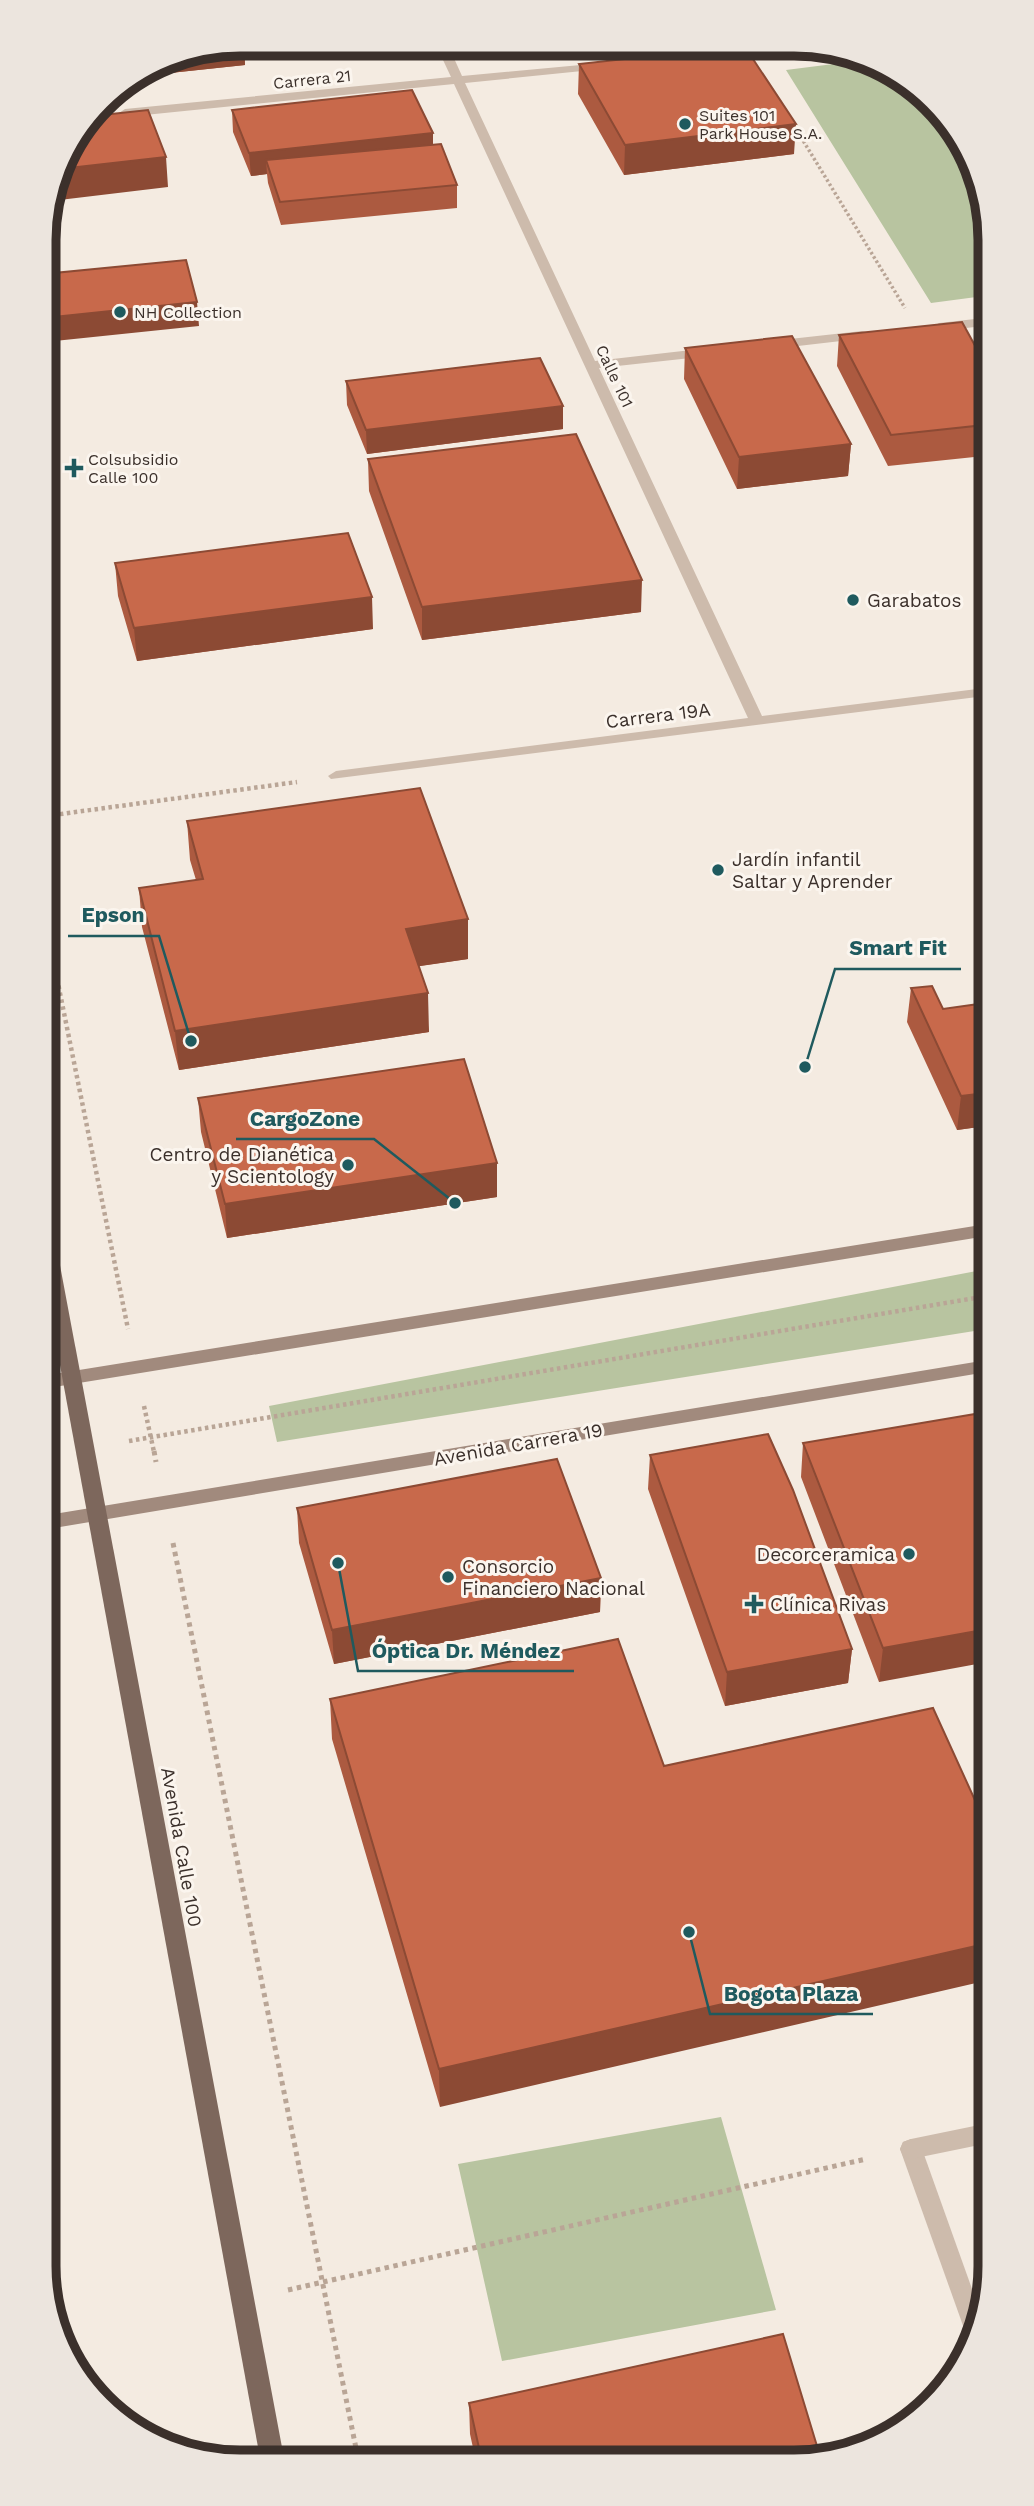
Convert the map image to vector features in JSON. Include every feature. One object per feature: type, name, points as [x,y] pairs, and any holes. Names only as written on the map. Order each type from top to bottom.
[{"type":"main road","points":[[56,1381],[978,1231]]},
{"type":"main road","name":"Avenida Calle 100","points":[[56,1290],[270,2450]]},
{"type":"main road","name":"Avenida Carrera 19","points":[[56,1521],[978,1367]]},
{"type":"street","name":"Calle 101","points":[[447,56],[757,722]]},
{"type":"street","name":"Carrera 21","points":[[106,115],[610,65]]},
{"type":"street","points":[[918,329],[978,323]]},
{"type":"street","points":[[754,347],[877,334]]},
{"type":"street","points":[[591,365],[727,350]]},
{"type":"street","name":"Carrera 19A","points":[[336,776],[978,693]]},
{"type":"street","points":[[970,2316],[911,2149],[978,2135]]},
{"type":"path","points":[[790,121],[918,329]]},
{"type":"path","points":[[56,815],[336,776]]},
{"type":"path","points":[[56,973],[112,1246]]},
{"type":"path","points":[[151,1437],[978,1298]]},
{"type":"path","points":[[179,1572],[356,2450]]},
{"type":"path","points":[[242,2300],[911,2149]]},
{"type":"green space","points":[[841,63],[853,66],[896,87],[924,110],[940,128],[964,170],[972,193],[978,240],[978,297],[931,303],[786,70]]},
{"type":"green space","points":[[978,1271],[978,1330],[277,1442],[269,1406]]},
{"type":"green space","points":[[721,2117],[776,2310],[502,2361],[458,2164]]},
{"type":"building","points":[[652,56],[751,56],[796,124],[625,145],[579,64]]},
{"type":"building","points":[[412,90],[433,133],[249,153],[232,110]]},
{"type":"building","points":[[148,110],[166,157],[71,168],[94,128],[106,115]]},
{"type":"building","points":[[441,144],[457,185],[280,202],[266,160]]},
{"type":"building","points":[[186,260],[197,302],[56,317],[56,273]]},
{"type":"building","points":[[962,322],[978,351],[978,426],[891,435],[839,335]]},
{"type":"building","points":[[792,336],[851,444],[739,457],[685,348]]},
{"type":"building","points":[[540,358],[563,406],[366,430],[346,381]]},
{"type":"building","points":[[576,434],[642,580],[422,607],[368,459]]},
{"type":"building","points":[[348,533],[372,597],[134,628],[115,563]]},
{"type":"building","points":[[420,788],[468,919],[406,929],[428,993],[175,1031],[139,888],[203,879],[187,821]]},
{"type":"building","points":[[932,986],[943,1009],[978,1004],[978,1094],[961,1096],[911,988]]},
{"type":"building","name":"Centro de Dianética y Scientology","points":[[464,1059],[497,1163],[225,1204],[198,1098]]},
{"type":"building","name":"Decorceramica","points":[[978,1414],[978,1631],[883,1648],[803,1443]]},
{"type":"building","name":"Clínica Rivas","points":[[768,1434],[793,1490],[852,1649],[727,1672],[650,1455]]},
{"type":"building","name":"Consorcio Financiero Nacional","points":[[557,1459],[601,1578],[332,1630],[297,1508]]},
{"type":"building","points":[[618,1639],[664,1766],[933,1708],[978,1807],[978,1946],[439,2069],[330,1699]]},
{"type":"building","points":[[783,2334],[818,2448],[479,2450],[469,2403]]},
{"type":"place","name":"Suites 101 Park House S.A.","points":[[685,124]]},
{"type":"place","name":"NH Collection","points":[[120,312]]},
{"type":"place","name":"Colsubsidio Calle 100","points":[[74,468]]},
{"type":"place","name":"Garabatos","points":[[853,600]]},
{"type":"place","name":"Jardín infantil Saltar y Aprender","points":[[718,870]]},
{"type":"place","name":"Epson","points":[[191,1041]]},
{"type":"place","name":"Smart Fit","points":[[805,1067]]},
{"type":"place","name":"Centro de Dianética y Scientology","points":[[348,1165]]},
{"type":"place","name":"CargoZone","points":[[455,1203]]},
{"type":"place","name":"Decorceramica","points":[[909,1554]]},
{"type":"place","name":"Óptica Dr. Méndez","points":[[338,1563]]},
{"type":"place","name":"Consorcio Financiero Nacional","points":[[448,1577]]},
{"type":"place","name":"Clínica Rivas","points":[[754,1604]]},
{"type":"place","name":"Bogota Plaza","points":[[689,1932]]}]
